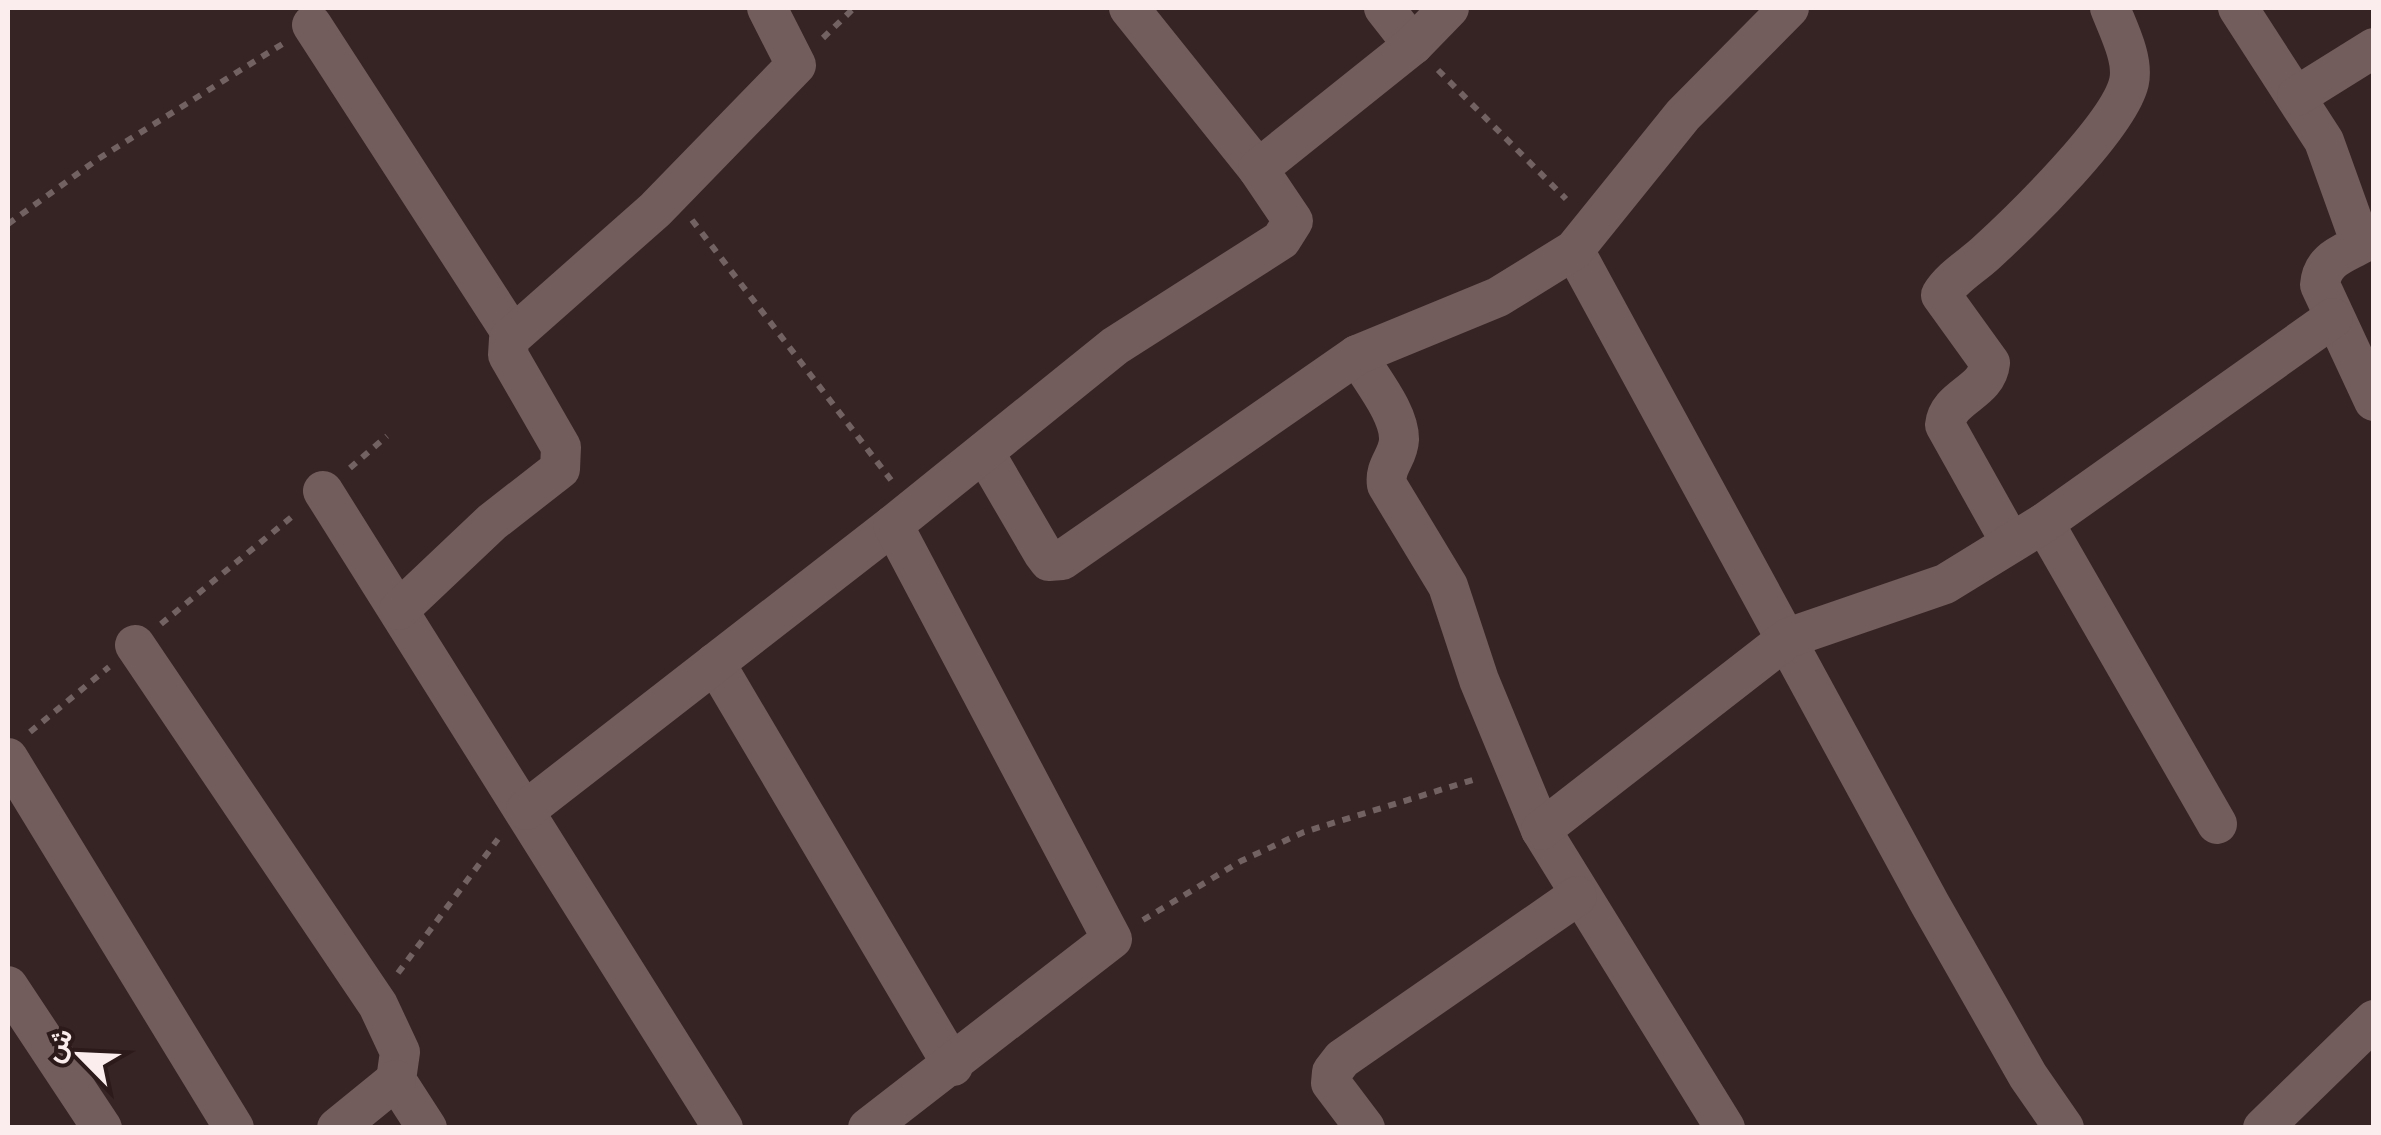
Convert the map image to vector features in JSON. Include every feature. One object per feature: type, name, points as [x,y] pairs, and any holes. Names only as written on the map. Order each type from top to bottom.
[{"type":"street","points":[[399,610],[492,522],[563,464],[561,447],[508,355],[512,334],[672,194],[796,65],[767,8]]},
{"type":"street","points":[[526,810],[903,517],[1115,346],[1290,231],[1293,222],[1288,207],[1129,8]]},
{"type":"street","points":[[1384,8],[1413,45]]},
{"type":"street","points":[[1258,169],[1413,45],[1449,8]]},
{"type":"street","points":[[984,452],[1043,553],[1056,562],[1358,355],[1498,297],[1583,238],[1683,115],[1789,8]]},
{"type":"street","points":[[2110,8],[2128,62],[2129,81],[2122,98],[2066,174],[2018,226],[1941,294],[1990,363],[1984,381],[1950,407],[1944,425],[2028,533],[2217,824]]},
{"type":"street","points":[[2238,8],[2324,141],[2367,243],[2330,260],[2321,272],[2320,285],[2374,401]]},
{"type":"street","points":[[312,25],[512,334]]},
{"type":"street","points":[[2296,96],[2374,48]]},
{"type":"street","points":[[1583,238],[1788,638],[1930,904],[2028,1076],[2064,1128]]},
{"type":"street","points":[[1541,830],[1788,638],[1945,584],[2028,533],[2333,318]]},
{"type":"street","points":[[1358,355],[1396,426],[1399,440],[1387,468],[1388,485],[1448,586],[1479,680],[1541,830],[1578,896],[1725,1128]]},
{"type":"street","points":[[323,490],[723,1128]]},
{"type":"street","points":[[868,1128],[953,1066],[1112,939],[903,517]]},
{"type":"street","points":[[134,646],[378,1005],[400,1052],[396,1080],[426,1128]]},
{"type":"street","points":[[715,663],[953,1066]]},
{"type":"street","points":[[14,748],[234,1128]]},
{"type":"street","points":[[1365,1128],[1331,1083],[1332,1072],[1342,1059],[1578,896]]},
{"type":"street","points":[[8,986],[102,1128]]},
{"type":"street","points":[[2263,1128],[2374,1020]]},
{"type":"street","points":[[337,1128],[396,1080]]},
{"type":"path","points":[[8,224],[98,159],[312,25]]},
{"type":"path","points":[[1413,45],[1583,238]]},
{"type":"path","points":[[672,194],[903,517]]},
{"type":"path","points":[[14,748],[387,436]]},
{"type":"path","points":[[1112,939],[1240,861],[1304,832],[1515,766]]},
{"type":"path","points":[[378,1005],[412,950],[508,824],[526,810]]}]
